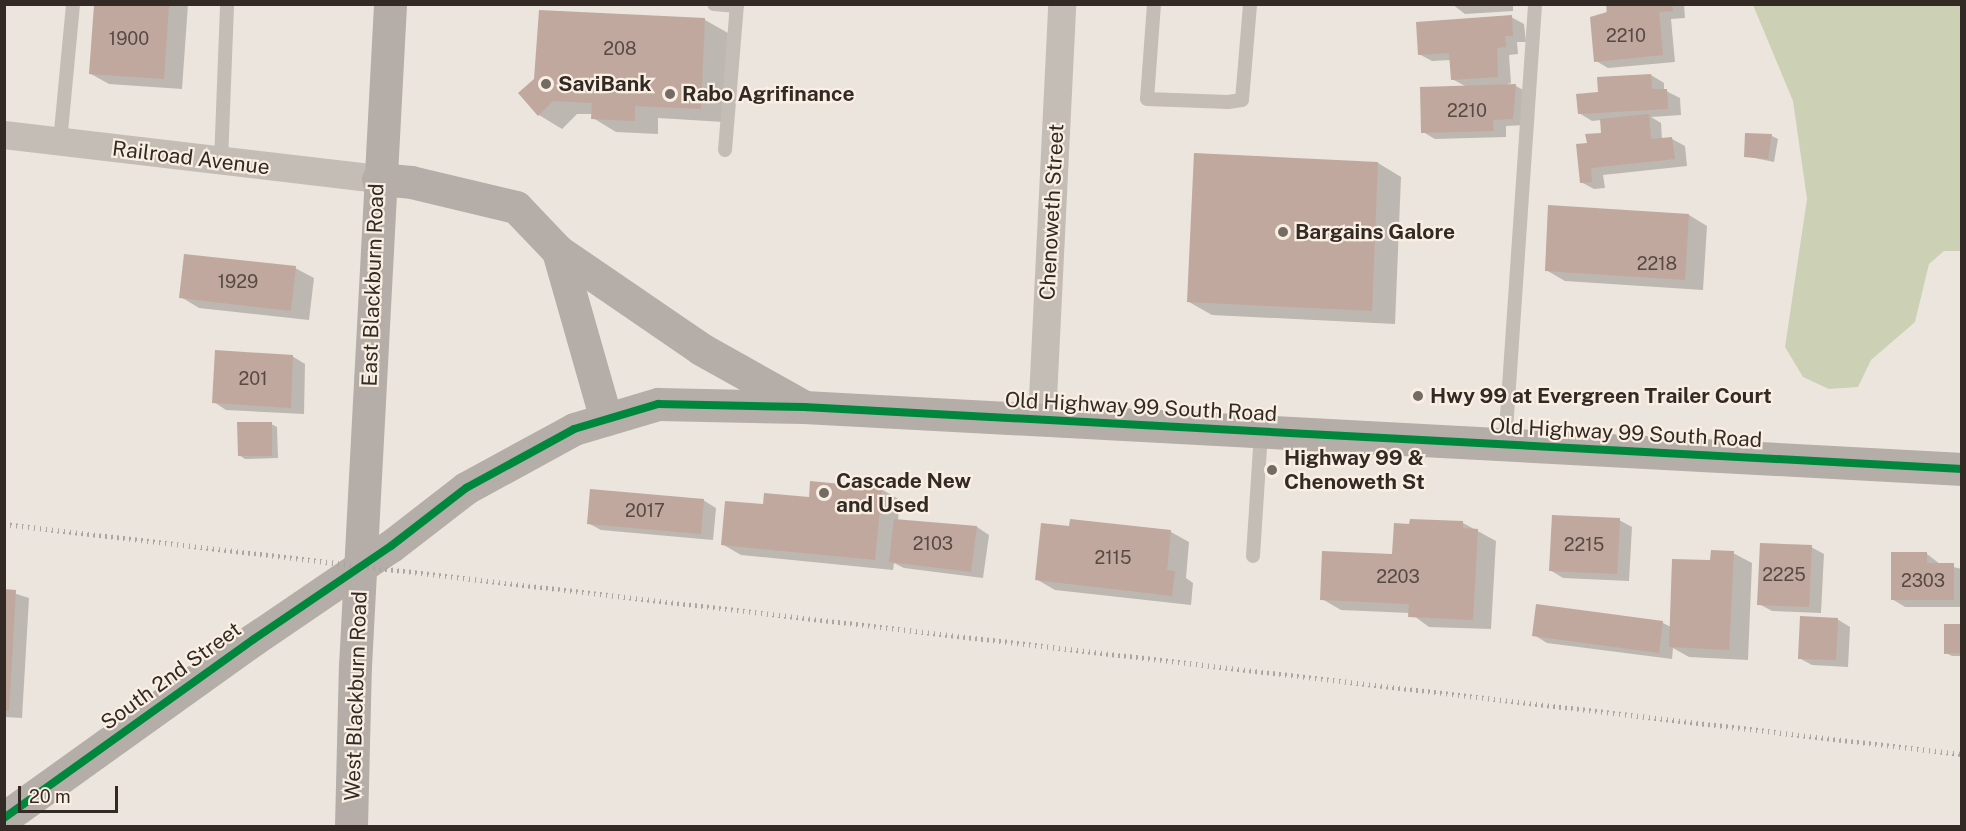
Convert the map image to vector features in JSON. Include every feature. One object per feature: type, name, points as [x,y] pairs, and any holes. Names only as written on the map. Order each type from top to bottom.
[{"type":"street","name":"East Blackburn Road","points":[[361,565],[378,179],[390,4]]},
{"type":"street","name":"Chenoweth Street","points":[[1042,419],[1062,4]]},
{"type":"street","name":"Railroad Avenue","points":[[4,135],[378,179]]},
{"type":"street","points":[[378,179],[411,182],[516,207],[558,251],[701,349],[804,407]]},
{"type":"street","points":[[558,251],[606,419]]},
{"type":"street","name":"Old Highway 99 South Road","points":[[361,565],[485,476],[574,429],[658,404],[804,407],[1042,419],[1962,470]]},
{"type":"street","name":"South 2nd Street","points":[[4,818],[361,565]]},
{"type":"street","name":"West Blackburn Road","points":[[351,826],[361,565]]},
{"type":"lane","points":[[60,142],[73,4]]},
{"type":"lane","points":[[221,162],[227,4]]},
{"type":"lane","points":[[714,4],[737,5],[725,150]]},
{"type":"lane","points":[[1154,4],[1147,99],[1228,102],[1242,100],[1250,4]]},
{"type":"lane","points":[[1505,445],[1535,4]]},
{"type":"lane","points":[[1253,556],[1261,432]]},
{"type":"green space","points":[[1753,5],[1961,5],[1961,251],[1944,251],[1929,264],[1915,322],[1871,360],[1858,387],[1829,389],[1803,377],[1785,347],[1807,199],[1793,101]]},
{"type":"building","points":[[1606,4],[1672,4],[1673,11],[1659,12],[1663,55],[1594,62],[1590,17],[1607,12]]},
{"type":"building","points":[[94,5],[169,5],[164,79],[89,74]]},
{"type":"building","points":[[539,10],[705,18],[701,109],[635,106],[635,121],[591,119],[592,103],[553,101],[538,116],[518,93],[534,79]]},
{"type":"building","points":[[1512,15],[1513,36],[1505,36],[1506,47],[1497,48],[1498,77],[1451,80],[1449,53],[1418,55],[1416,22]]},
{"type":"building","points":[[1651,74],[1652,89],[1667,89],[1668,109],[1578,114],[1576,94],[1598,92],[1597,77]]},
{"type":"building","points":[[1516,84],[1513,119],[1493,120],[1494,131],[1421,133],[1420,87]]},
{"type":"building","points":[[1649,114],[1651,139],[1672,137],[1675,159],[1591,168],[1592,182],[1580,183],[1576,144],[1587,143],[1585,134],[1601,133],[1600,119]]},
{"type":"building","points":[[1745,133],[1772,134],[1768,159],[1744,157]]},
{"type":"building","name":"Bargains Galore","points":[[1194,153],[1378,162],[1372,311],[1187,302]]},
{"type":"building","points":[[1548,205],[1689,214],[1685,280],[1545,271]]},
{"type":"building","points":[[184,254],[296,266],[291,311],[179,298]]},
{"type":"building","points":[[215,350],[293,355],[291,408],[212,403]]},
{"type":"building","points":[[237,422],[272,422],[272,456],[238,456]]},
{"type":"building","points":[[810,481],[882,488],[875,560],[721,545],[725,501],[763,504],[764,493],[809,497]]},
{"type":"building","points":[[590,489],[704,499],[701,534],[587,524]]},
{"type":"building","points":[[1552,515],[1620,518],[1617,574],[1549,571]]},
{"type":"building","points":[[894,519],[977,526],[971,572],[889,562]]},
{"type":"building","points":[[1070,519],[1171,530],[1167,570],[1175,571],[1172,596],[1035,580],[1041,523],[1069,526]]},
{"type":"building","points":[[1410,519],[1463,521],[1463,528],[1478,529],[1473,620],[1408,617],[1409,604],[1320,600],[1322,551],[1392,554],[1394,523],[1409,524]]},
{"type":"building","points":[[1760,543],[1812,545],[1809,607],[1757,605]]},
{"type":"building","points":[[1711,550],[1734,551],[1729,650],[1669,647],[1672,559],[1710,560]]},
{"type":"building","points":[[1891,552],[1927,552],[1927,563],[1954,563],[1954,600],[1891,600]]},
{"type":"building","points":[[4,589],[16,590],[9,711],[4,711]]},
{"type":"building","points":[[1536,604],[1663,621],[1659,653],[1532,636]]},
{"type":"building","points":[[1800,616],[1838,618],[1836,660],[1798,659]]},
{"type":"building","points":[[1944,624],[1962,624],[1962,653],[1944,654]]},
{"type":"railway","points":[[4,524],[1962,754]]},
{"type":"cycle path","points":[[4,818],[254,639],[391,546],[466,488],[574,429],[658,404],[804,407],[1962,469]]},
{"type":"place","name":"SaviBank","points":[[546,84]]},
{"type":"place","name":"Rabo Agrifinance","points":[[670,94]]},
{"type":"place","name":"Bargains Galore","points":[[1283,232]]},
{"type":"place","name":"Hwy 99 at Evergreen Trailer Court","points":[[1418,396]]},
{"type":"place","name":"Highway 99 & Chenoweth St","points":[[1272,470]]},
{"type":"place","name":"Cascade New and Used","points":[[824,493]]}]
